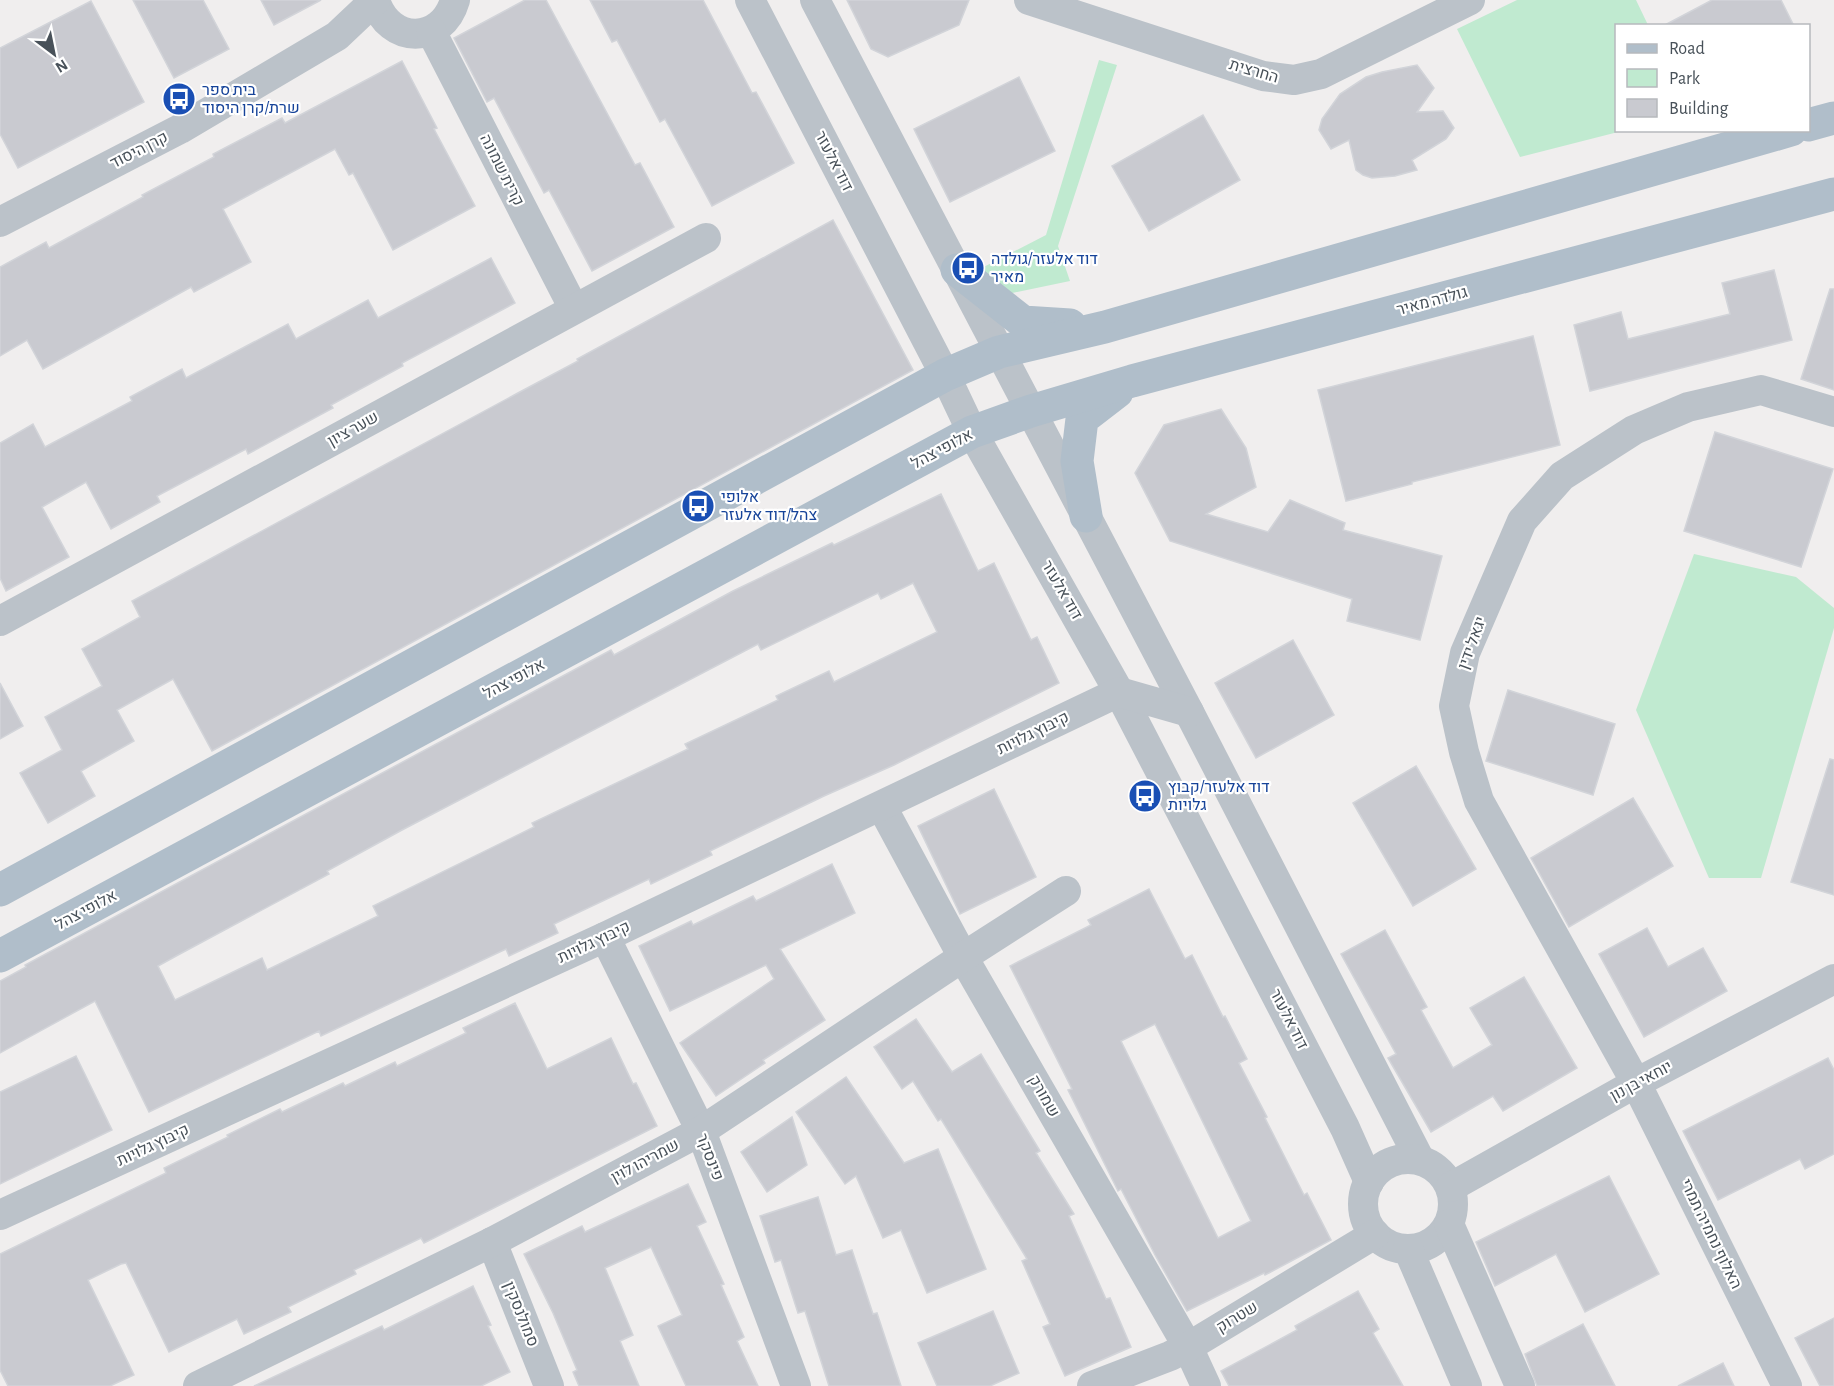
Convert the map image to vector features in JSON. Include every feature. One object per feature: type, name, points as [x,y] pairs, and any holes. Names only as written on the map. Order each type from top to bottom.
[{"type":"main road","points":[[1810,125],[1834,118]]},
{"type":"main road","points":[[0,890],[945,375],[999,352],[1105,327],[1784,132]]},
{"type":"main road","name":"גולדה מאיר","points":[[1031,411],[1132,381],[1834,194]]},
{"type":"main road","points":[[957,270],[1023,322],[1105,327]]},
{"type":"main road","points":[[1086,516],[1077,461],[1082,418],[1132,381]]},
{"type":"main road","name":"אלופי צהל","points":[[0,956],[972,432],[1031,411]]},
{"type":"street","points":[[379,7],[396,29],[419,34],[431,31],[442,24],[451,13],[455,0]]},
{"type":"street","name":"דוד אלעזר","points":[[750,0],[945,375],[972,432],[1119,692],[1345,1128],[1369,1182]]},
{"type":"street","points":[[814,0],[1189,712],[1420,1160]]},
{"type":"street","name":"החרצית","points":[[1029,0],[1263,76],[1294,80],[1321,74],[1470,0]]},
{"type":"street","name":"קרן היסוד","points":[[0,222],[180,129],[337,36],[379,7]]},
{"type":"street","name":"קרית שמונה","points":[[431,31],[574,309]]},
{"type":"street","name":"שער ציון","points":[[0,621],[706,238]]},
{"type":"street","name":"יגאל ידין","points":[[1636,1083],[1479,801],[1464,752],[1454,706],[1465,653],[1522,521],[1562,476],[1634,430],[1688,407],[1761,390],[1834,412]]},
{"type":"street","points":[[1119,692],[1189,712]]},
{"type":"street","name":"קיבוץ גלויות","points":[[0,1215],[605,937],[882,807],[1119,692]]},
{"type":"street","name":"שמורק","points":[[882,807],[963,957],[1188,1347],[1206,1386]]},
{"type":"street","name":"שמריהו לוין","points":[[198,1386],[492,1242],[701,1131],[1066,891]]},
{"type":"street","name":"פינסקר","points":[[605,937],[701,1131],[796,1386]]},
{"type":"street","name":"יוחאי בן נון","points":[[1451,1187],[1636,1083],[1834,979]]},
{"type":"street","name":"האלוף נחמיה תמרי","points":[[1636,1083],[1787,1386]]},
{"type":"street","points":[[1405,1159],[1420,1160],[1433,1166],[1451,1187],[1454,1199],[1453,1212],[1442,1234],[1432,1242],[1408,1249],[1395,1247],[1384,1242],[1375,1234],[1367,1222],[1363,1209],[1364,1195],[1369,1182],[1378,1170],[1391,1162],[1405,1159]]},
{"type":"street","points":[[1449,1224],[1520,1386]]},
{"type":"street","name":"שטרוק","points":[[1092,1386],[1188,1347],[1375,1234]]},
{"type":"street","name":"סמולנסקין","points":[[492,1242],[549,1386]]},
{"type":"street","points":[[1408,1249],[1467,1386]]},
{"type":"green space","points":[[1517,0],[1636,0],[1648,24],[1615,24],[1615,132],[1618,132],[1520,157],[1457,29]]},
{"type":"green space","points":[[1099,60],[1117,65],[1058,246],[1070,281],[998,296],[968,275],[1046,235]]},
{"type":"green space","points":[[1694,554],[1796,577],[1834,608],[1834,628],[1761,878],[1709,878],[1636,710]]},
{"type":"building","points":[[133,0],[203,0],[229,49],[174,78]]},
{"type":"building","points":[[261,0],[321,0],[274,25]]},
{"type":"building","points":[[525,0],[546,0],[635,165],[640,163],[674,227],[592,271],[549,190],[544,193],[494,98],[487,102],[454,38]]},
{"type":"building","points":[[590,0],[703,0],[752,93],[756,92],[794,163],[712,206],[665,119],[660,122],[617,40],[612,42]]},
{"type":"building","points":[[847,0],[969,0],[959,25],[888,57],[871,49]]},
{"type":"building","points":[[1712,0],[1781,0],[1793,24],[1667,24]]},
{"type":"building","points":[[91,1],[144,102],[18,168],[0,134],[0,48]]},
{"type":"building","points":[[402,61],[437,128],[434,129],[475,206],[393,250],[353,173],[349,175],[335,149],[223,209],[251,262],[194,292],[191,287],[43,369],[27,340],[0,356],[0,267],[46,242],[49,248],[214,157],[213,154],[282,118],[285,123]]},
{"type":"building","points":[[1417,65],[1434,88],[1417,112],[1443,111],[1454,128],[1446,139],[1412,160],[1417,170],[1395,176],[1372,178],[1363,175],[1356,170],[1349,140],[1331,149],[1319,130],[1322,119],[1340,94],[1366,77]]},
{"type":"building","points":[[1019,77],[1055,151],[950,202],[914,129]]},
{"type":"building","points":[[1203,115],[1240,180],[1149,231],[1112,166]]},
{"type":"building","points":[[833,220],[913,370],[212,751],[173,679],[117,710],[134,741],[81,771],[95,796],[48,823],[20,773],[62,750],[45,717],[102,686],[82,649],[140,617],[132,601],[578,361],[577,359]]},
{"type":"building","points":[[491,258],[515,303],[402,363],[403,366],[331,405],[333,408],[248,454],[246,449],[157,496],[160,502],[111,529],[86,482],[42,507],[69,557],[6,591],[0,578],[0,443],[33,424],[45,447],[132,401],[130,397],[182,369],[186,378],[288,324],[296,339],[368,300],[378,318]]},
{"type":"building","points":[[1774,270],[1792,340],[1590,391],[1574,325],[1621,312],[1628,339],[1730,314],[1722,283]]},
{"type":"building","points":[[1830,289],[1834,289],[1834,390],[1801,379]]},
{"type":"building","points":[[1533,336],[1560,445],[1346,501],[1318,390]]},
{"type":"building","points":[[1221,409],[1246,448],[1256,487],[1206,514],[1268,532],[1290,500],[1345,523],[1343,530],[1442,556],[1420,640],[1347,621],[1352,599],[1170,541],[1135,473],[1164,425]]},
{"type":"building","points":[[1715,432],[1833,469],[1801,567],[1684,531]]},
{"type":"building","points":[[941,494],[978,571],[994,563],[1031,640],[1037,637],[1059,683],[894,765],[710,851],[712,855],[651,884],[649,879],[554,924],[558,933],[509,956],[506,949],[321,1036],[319,1031],[149,1112],[95,1001],[0,1053],[0,981],[26,967],[25,965],[611,650],[614,655],[733,591],[832,543],[834,545]],"holes":[[[913,583],[937,632],[834,682],[829,671],[776,696],[778,700],[685,744],[688,749],[532,823],[534,827],[373,906],[378,916],[267,970],[262,958],[175,1000],[158,966],[329,874],[327,871],[402,830],[758,644],[761,650],[878,593],[881,599]]]},
{"type":"building","points":[[1293,640],[1334,715],[1256,758],[1215,683]]},
{"type":"building","points":[[0,683],[23,726],[0,739]]},
{"type":"building","points":[[1508,690],[1615,724],[1593,795],[1486,761]]},
{"type":"building","points":[[1830,759],[1834,760],[1834,895],[1791,882]]},
{"type":"building","points":[[1416,766],[1476,869],[1413,906],[1353,803]]},
{"type":"building","points":[[994,789],[1036,877],[960,914],[918,826]]},
{"type":"building","points":[[1633,798],[1673,866],[1569,927],[1531,858]]},
{"type":"building","points":[[832,864],[855,913],[780,949],[825,1020],[763,1060],[765,1063],[716,1096],[680,1043],[774,979],[766,965],[670,1011],[639,946],[691,921],[693,925],[753,896],[756,901]]},
{"type":"building","points":[[1149,889],[1185,959],[1192,955],[1223,1017],[1225,1016],[1247,1059],[1239,1063],[1267,1117],[1265,1118],[1304,1195],[1307,1193],[1331,1240],[1265,1275],[1264,1273],[1187,1311],[1121,1189],[1118,1191],[1068,1090],[1072,1089],[1010,966],[1091,925],[1088,920]],"holes":[[[1155,1024],[1251,1221],[1218,1238],[1121,1041]]]},
{"type":"building","points":[[1647,928],[1668,967],[1703,948],[1727,991],[1644,1037],[1599,954]]},
{"type":"building","points":[[1385,930],[1427,1007],[1421,1010],[1453,1068],[1492,1045],[1470,1008],[1524,977],[1577,1068],[1503,1111],[1493,1096],[1431,1132],[1388,1058],[1396,1054],[1341,954]]},
{"type":"building","points":[[515,1003],[547,1069],[611,1038],[633,1084],[636,1083],[657,1126],[424,1243],[421,1238],[354,1270],[356,1274],[288,1307],[291,1312],[244,1334],[237,1319],[169,1352],[126,1263],[121,1264],[88,1280],[134,1375],[110,1386],[8,1386],[0,1370],[0,1254],[166,1173],[164,1168],[280,1109],[282,1112],[343,1083],[345,1086],[395,1062],[397,1066],[466,1033],[463,1028]]},
{"type":"building","points":[[916,1019],[952,1072],[981,1054],[1040,1151],[1036,1153],[1074,1214],[1069,1216],[1106,1299],[1110,1298],[1131,1347],[1065,1376],[1043,1327],[1050,1324],[1022,1261],[1027,1259],[941,1119],[938,1121],[913,1081],[902,1089],[874,1047]]},
{"type":"building","points":[[76,1056],[112,1130],[0,1184],[0,1092]]},
{"type":"building","points":[[1828,1058],[1834,1070],[1834,1154],[1805,1169],[1800,1159],[1718,1200],[1683,1131]]},
{"type":"building","points":[[846,1077],[904,1163],[938,1149],[986,1269],[927,1293],[901,1230],[883,1238],[856,1176],[845,1184],[796,1112]]},
{"type":"building","points":[[792,1117],[807,1165],[767,1192],[741,1152]]},
{"type":"building","points":[[1609,1176],[1659,1274],[1585,1312],[1556,1254],[1495,1286],[1476,1242]]},
{"type":"building","points":[[688,1184],[706,1222],[697,1226],[724,1284],[721,1285],[744,1337],[737,1341],[758,1386],[686,1386],[658,1326],[682,1315],[651,1247],[605,1268],[633,1335],[620,1341],[639,1386],[579,1386],[573,1372],[577,1370],[553,1313],[524,1254],[582,1226],[585,1232]]},
{"type":"building","points":[[818,1197],[836,1255],[852,1250],[873,1314],[877,1313],[901,1386],[829,1386],[805,1311],[798,1313],[781,1260],[775,1262],[760,1216]]},
{"type":"building","points":[[473,1286],[491,1325],[488,1326],[510,1372],[481,1386],[254,1386],[382,1326],[384,1330]]},
{"type":"building","points":[[1358,1291],[1379,1329],[1373,1333],[1403,1386],[1229,1386],[1221,1371],[1297,1330],[1295,1326]]},
{"type":"building","points":[[993,1311],[1019,1373],[990,1386],[937,1386],[918,1343]]},
{"type":"building","points":[[1834,1318],[1834,1386],[1820,1386],[1795,1338]]},
{"type":"building","points":[[1583,1324],[1615,1386],[1537,1386],[1525,1354]]},
{"type":"building","points":[[1723,1363],[1734,1386],[1678,1386]]},
{"type":"place","name":"בית ספר שרת/קרן היסוד","points":[[179,99]]},
{"type":"place","name":"דוד אלעזר/גולדה מאיר","points":[[968,268]]},
{"type":"place","name":"אלופי צהל/דוד אלעזר","points":[[698,506]]},
{"type":"place","name":"דוד אלעזר/קבוץ גלויות","points":[[1145,796]]}]
